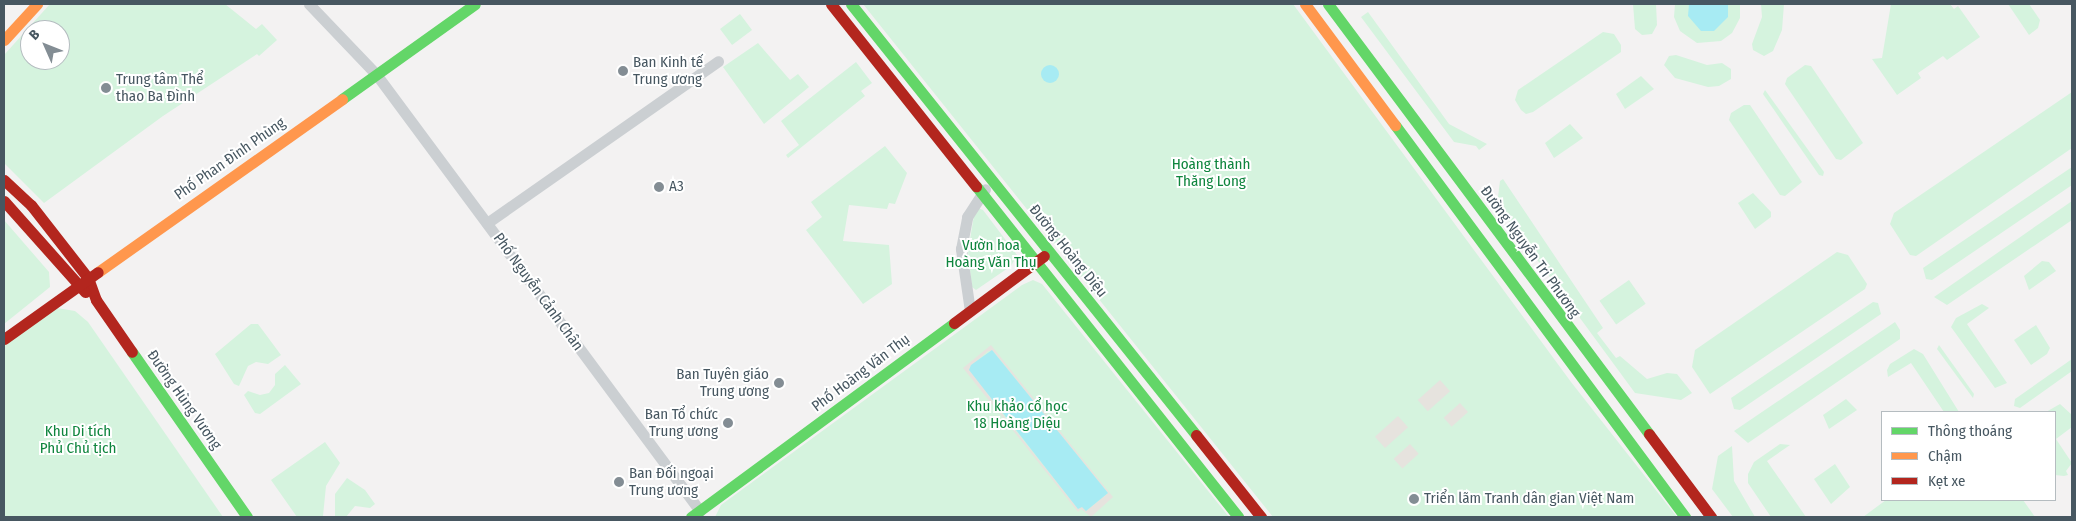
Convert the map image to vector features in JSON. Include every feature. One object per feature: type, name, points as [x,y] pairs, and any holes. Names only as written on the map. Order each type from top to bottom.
[{"type":"street","points":[[4,40],[37,4]]},
{"type":"street","name":"Phố Nguyễn Cảnh Chân","points":[[310,4],[376,74],[487,223],[696,514]]},
{"type":"street","name":"Phố Phan Đình Phùng","points":[[4,339],[475,4]]},
{"type":"street","points":[[831,4],[1238,517]]},
{"type":"street","name":"Đường Hoàng Diệu","points":[[851,4],[1261,517]]},
{"type":"street","points":[[1305,4],[1685,517]]},
{"type":"street","name":"Đường Nguyễn Tri Phương","points":[[1328,4],[1711,517]]},
{"type":"street","points":[[487,223],[718,61]]},
{"type":"street","name":"Đường Hùng Vương","points":[[4,180],[31,205],[88,278],[96,300],[247,517]]},
{"type":"street","points":[[970,310],[962,249],[967,217],[981,193],[993,181]]},
{"type":"street","name":"Đường Hùng Vương","points":[[4,201],[24,220],[76,287],[96,300]]},
{"type":"street","name":"Phố Hoàng Văn Thụ","points":[[696,514],[1049,252]]},
{"type":"green space","name":"Trung tâm Thể thao Ba Đình","points":[[50,4],[225,4],[256,29],[262,24],[277,40],[259,56],[257,54],[163,116],[44,203],[4,163],[4,55],[20,37],[20,70],[70,70],[70,20],[36,20]]},
{"type":"green space","name":"Hoàng thành Thăng Long","points":[[863,4],[1293,4],[1571,382],[1677,517],[1273,517]]},
{"type":"green space","points":[[1633,4],[1656,4],[1657,25],[1652,34],[1642,35],[1635,29]]},
{"type":"green space","points":[[1675,4],[1740,4],[1740,18],[1732,33],[1721,41],[1697,43],[1680,31],[1674,17]]},
{"type":"green space","points":[[1761,4],[1784,4],[1782,30],[1773,51],[1764,56],[1753,50],[1752,44],[1762,17]]},
{"type":"green space","points":[[1891,4],[1950,4],[1954,9],[1958,6],[1980,37],[1947,60],[1943,56],[1918,73],[1921,78],[1897,95],[1872,59],[1882,58]]},
{"type":"green space","points":[[2008,4],[2029,4],[2040,20],[2038,28],[2029,35]]},
{"type":"green space","points":[[1368,12],[1449,124],[1487,144],[1479,150],[1476,146],[1454,142],[1361,17]]},
{"type":"green space","points":[[740,14],[752,30],[732,45],[720,29]]},
{"type":"green space","points":[[1603,32],[1614,34],[1621,45],[1621,52],[1533,112],[1526,114],[1521,110],[1515,100],[1518,90]]},
{"type":"green space","points":[[758,43],[790,80],[798,74],[809,87],[764,124],[723,67]]},
{"type":"green space","points":[[1676,55],[1707,65],[1722,63],[1731,69],[1731,79],[1719,86],[1708,87],[1675,78],[1664,65],[1669,56]]},
{"type":"green space","points":[[856,62],[872,83],[861,91],[865,96],[788,158],[786,155],[799,145],[781,121]]},
{"type":"green space","points":[[1805,65],[1811,66],[1863,143],[1841,160],[1836,159],[1785,84],[1787,78]]},
{"type":"green space","points":[[1641,76],[1654,89],[1625,109],[1616,94]]},
{"type":"green space","points":[[1765,90],[1824,172],[1823,176],[1819,175],[1763,94]]},
{"type":"green space","points":[[2072,92],[2072,148],[1916,256],[1910,255],[1890,224],[1894,213]]},
{"type":"green space","points":[[1744,105],[1750,105],[1802,182],[1785,196],[1780,195],[1729,120],[1731,113]]},
{"type":"green space","points":[[1570,124],[1583,138],[1554,158],[1545,143]]},
{"type":"green space","points":[[885,146],[907,173],[895,204],[889,203],[887,209],[849,205],[843,241],[889,245],[892,284],[863,304],[806,230],[822,217],[811,202]]},
{"type":"green space","points":[[2072,167],[2072,185],[1932,280],[1926,279],[1923,268]]},
{"type":"green space","points":[[1503,179],[1603,328],[1597,333],[1616,358],[1620,356],[1647,379],[1667,373],[1677,374],[1692,393],[1681,400],[1635,393],[1497,205],[1500,181]]},
{"type":"green space","points":[[1753,193],[1771,212],[1771,217],[1755,229],[1738,203]]},
{"type":"green space","points":[[2072,201],[2072,220],[1947,305],[1934,297]]},
{"type":"green space","name":"Vườn hoa Hoàng Văn Thụ","points":[[978,208],[983,210],[1017,255],[1011,266],[976,290],[972,287],[968,252],[974,215]]},
{"type":"green space","points":[[4,220],[49,272],[50,287],[4,324]]},
{"type":"green space","points":[[1837,252],[1848,255],[1867,284],[1865,289],[1710,394],[1692,367],[1695,350]]},
{"type":"green space","points":[[2042,261],[2049,262],[2056,271],[2029,290],[2024,276]]},
{"type":"green space","name":"Khu khảo cổ học 18 Hoàng Diệu","points":[[1033,280],[1042,284],[1229,517],[715,517],[721,505],[1022,285]]},
{"type":"green space","points":[[1629,280],[1646,304],[1616,324],[1600,301]]},
{"type":"green space","points":[[1873,302],[1878,303],[1881,314],[1740,410],[1734,409],[1731,398]]},
{"type":"green space","points":[[1982,304],[1989,308],[1967,324],[2007,383],[1995,388],[1951,327],[1956,318]]},
{"type":"green space","name":"Khu Di tích Phủ Chủ tịch","points":[[57,308],[75,311],[88,322],[223,517],[4,517],[4,344]]},
{"type":"green space","points":[[1895,322],[1900,330],[1900,339],[1748,443],[1734,431]]},
{"type":"green space","points":[[251,324],[258,324],[281,355],[268,364],[256,362],[248,366],[239,386],[234,384],[215,354]]},
{"type":"green space","points":[[2036,325],[2050,348],[2047,354],[2031,365],[2014,340]]},
{"type":"green space","points":[[1939,345],[1974,394],[1973,398],[1937,349]]},
{"type":"green space","points":[[1914,349],[1923,354],[1958,411],[1943,411],[1911,363],[1888,377],[1887,370],[1890,364]]},
{"type":"green space","points":[[2072,359],[2072,371],[2020,408],[2014,406],[2015,399]]},
{"type":"green space","points":[[285,365],[301,384],[260,414],[255,413],[244,395],[248,391],[260,395],[269,393],[275,385],[275,374]]},
{"type":"green space","points":[[1846,399],[1857,410],[1829,429],[1823,415]]},
{"type":"green space","points":[[2060,404],[2072,415],[2072,427],[2056,439],[2056,411],[2048,411]]},
{"type":"green space","points":[[2056,439],[2072,463],[2066,471],[2068,475],[2056,475]]},
{"type":"green space","points":[[325,442],[340,463],[326,486],[323,516],[297,517],[271,480]]},
{"type":"green space","points":[[1780,444],[1790,445],[1767,461],[1806,517],[1771,517],[1748,483],[1748,474],[1754,462]]},
{"type":"green space","points":[[1732,446],[1734,481],[1755,517],[1733,517],[1712,489],[1718,456]]},
{"type":"green space","points":[[1835,464],[1850,487],[1831,504],[1814,479]]},
{"type":"green space","points":[[347,478],[365,490],[375,504],[370,508],[355,506],[346,517],[335,517],[335,494]]},
{"type":"green space","points":[[1885,501],[2024,501],[2035,517],[1863,517]]},
{"type":"sand","points":[[991,345],[1113,497],[1091,517],[1081,509],[1078,512],[963,368]],"holes":[[[988,351],[993,351],[1108,493],[1086,511],[1082,506],[1078,509],[996,406],[970,367]]]},
{"type":"sand","points":[[1440,380],[1450,391],[1428,411],[1418,400]]},
{"type":"sand","points":[[1460,403],[1468,412],[1452,427],[1444,418]]},
{"type":"sand","points":[[1398,416],[1408,427],[1385,448],[1375,437]]},
{"type":"sand","points":[[1410,444],[1419,454],[1402,468],[1394,459]]},
{"type":"water","points":[[1689,4],[1728,4],[1728,17],[1714,31],[1701,31],[1688,16]]},
{"type":"water","points":[[1050,65],[1056,68],[1059,74],[1056,80],[1050,83],[1044,80],[1041,74],[1044,68]]},
{"type":"water","points":[[992,350],[1108,493],[1086,511],[1082,507],[1078,509],[969,370],[971,365]]},
{"type":"traffic: fast","points":[[342,99],[475,4]]},
{"type":"traffic: fast","points":[[851,4],[1196,435]]},
{"type":"traffic: fast","points":[[1328,4],[1649,434]]},
{"type":"traffic: fast","points":[[1395,125],[1685,517]]},
{"type":"traffic: fast","points":[[976,186],[1238,517]]},
{"type":"traffic: fast","points":[[691,517],[954,323]]},
{"type":"traffic: fast","points":[[132,352],[247,517]]},
{"type":"traffic: slow","points":[[4,40],[37,4]]},
{"type":"traffic: slow","points":[[1305,4],[1395,125]]},
{"type":"traffic: slow","points":[[98,272],[342,99]]},
{"type":"traffic: jam","points":[[831,4],[976,186]]},
{"type":"traffic: jam","points":[[4,180],[31,205],[88,278],[96,300],[132,352]]},
{"type":"traffic: jam","points":[[4,201],[85,292]]},
{"type":"traffic: jam","points":[[954,323],[1044,256]]},
{"type":"traffic: jam","points":[[4,339],[98,272]]},
{"type":"traffic: jam","points":[[1649,434],[1711,517]]},
{"type":"traffic: jam","points":[[1196,435],[1261,517]]},
{"type":"place","name":"Ban Kinh tế Trung ương","points":[[623,71]]},
{"type":"place","name":"Trung tâm Thể thao Ba Đình","points":[[106,88]]},
{"type":"place","name":"A3","points":[[659,187]]},
{"type":"place","name":"Ban Tuyên giáo Trung ương","points":[[779,383]]},
{"type":"place","name":"Ban Tổ chức Trung ương","points":[[728,423]]},
{"type":"place","name":"Ban Đối ngoại Trung ương","points":[[619,482]]},
{"type":"place","name":"Triển lãm Tranh dân gian Việt Nam","points":[[1414,499]]}]
